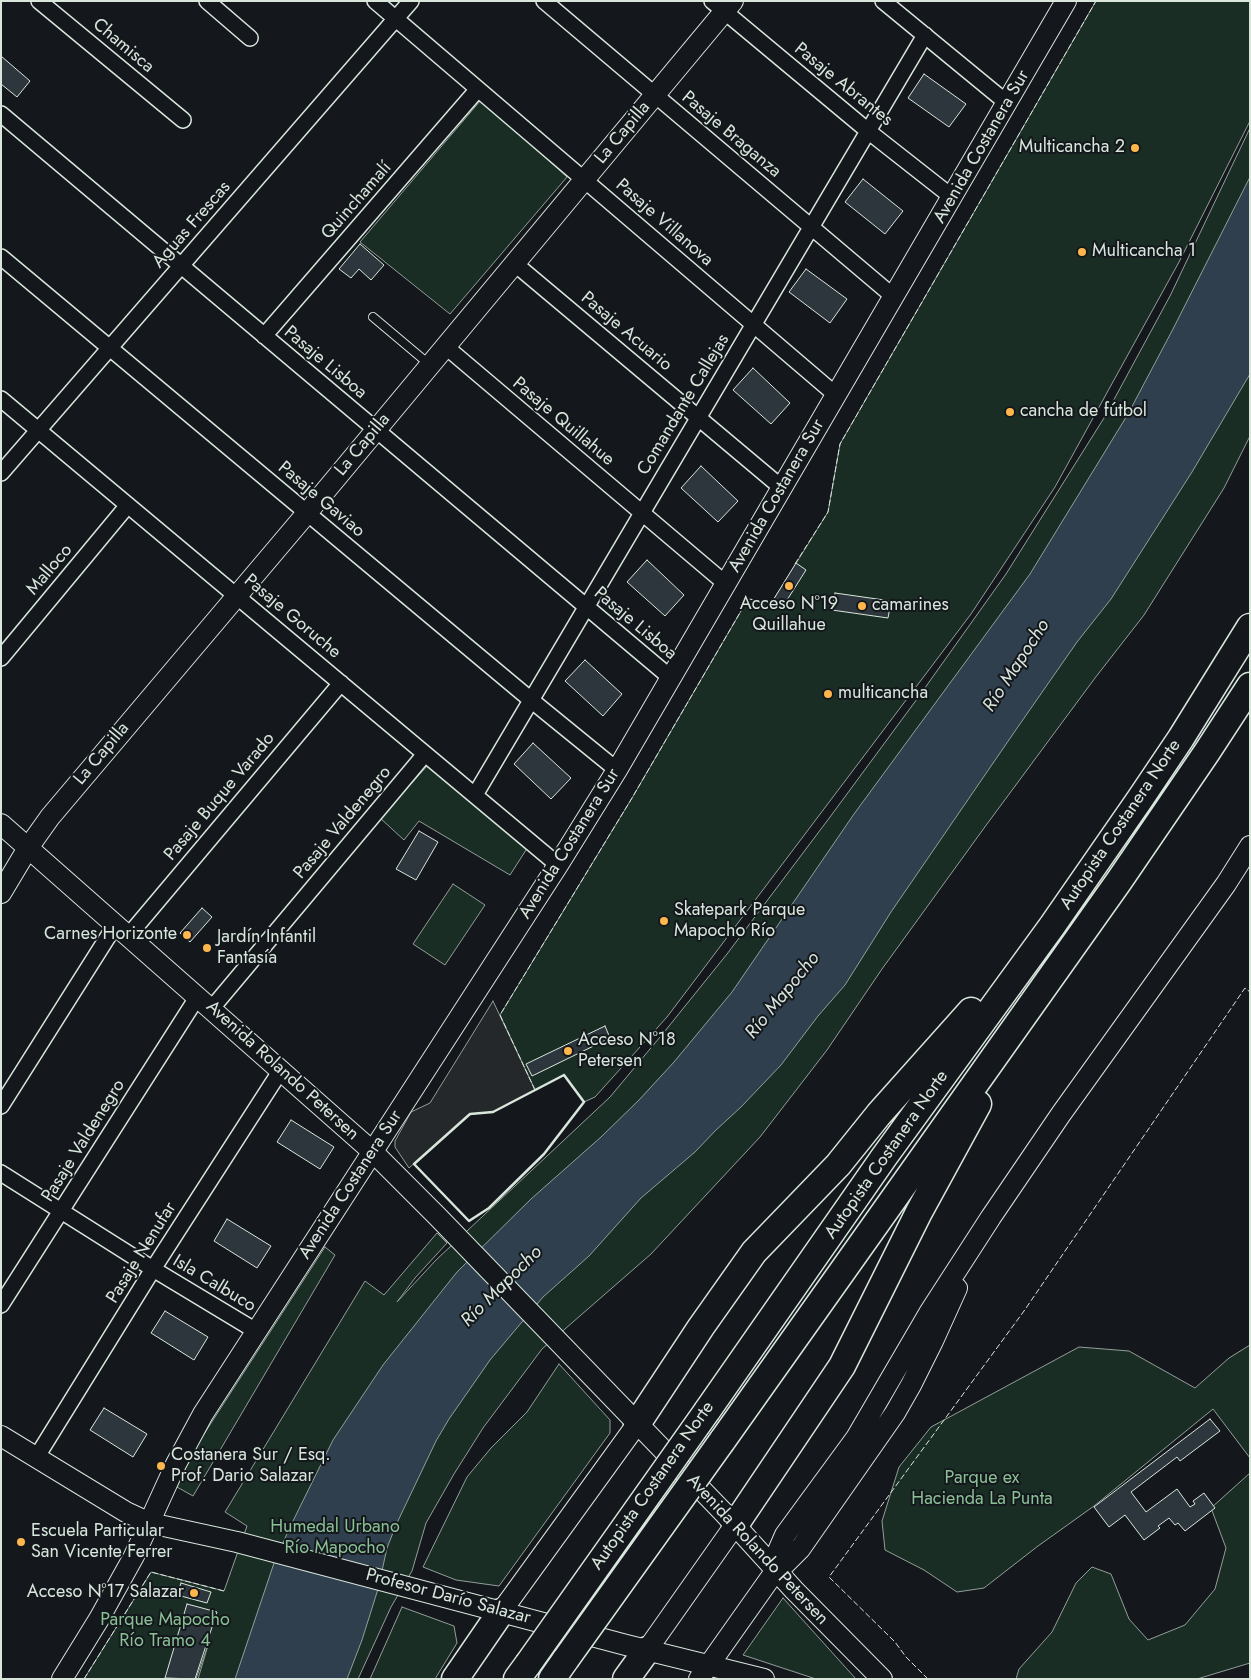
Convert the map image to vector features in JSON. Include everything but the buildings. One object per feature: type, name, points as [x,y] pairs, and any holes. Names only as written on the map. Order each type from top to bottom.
[{"type":"highway","name":"Autopista Costanera Norte","points":[[522,1671],[884,1158],[1052,926],[1181,738],[1250,627]]},
{"type":"highway","name":"Autopista Costanera Norte","points":[[559,1669],[1163,817],[1250,686]]},
{"type":"highway","points":[[637,1424],[701,1327],[754,1252],[838,1165],[879,1114],[1012,964],[1052,926]]},
{"type":"highway","points":[[735,1525],[842,1366],[919,1212],[955,1145],[1063,958]]},
{"type":"highway","points":[[455,1679],[501,1612]]},
{"type":"highway","points":[[626,1679],[647,1650]]},
{"type":"main road","name":"Avenida Costanera Sur","points":[[62,1679],[134,1556],[190,1436],[558,865],[617,770],[1066,1]]},
{"type":"main road","name":"La Capilla","points":[[1,893],[28,848],[50,817],[307,513],[584,180],[654,95],[723,5]]},
{"type":"main road","name":"Avenida Rolando Petersen","points":[[1,824],[373,1152],[438,1216],[882,1679]]},
{"type":"main road","points":[[704,1672],[776,1570],[778,1551],[785,1535],[856,1438],[929,1313],[991,1217],[1061,1114],[1226,884],[1250,846]]},
{"type":"main road","points":[[501,1612],[637,1424]]},
{"type":"main road","name":"Profesor Darío Salazar","points":[[1,1436],[126,1512],[150,1523],[238,1542],[424,1590],[647,1650],[704,1672],[764,1679]]},
{"type":"main road","points":[[647,1650],[735,1525]]},
{"type":"street","name":"Chamisca","points":[[39,1],[183,120]]},
{"type":"street","points":[[207,1],[250,38]]},
{"type":"street","name":"Pasaje Villanova","points":[[375,1],[836,395]]},
{"type":"street","name":"Aguas Frescas","points":[[1,473],[411,1]]},
{"type":"street","name":"Pasaje Braganza","points":[[544,1],[894,297]]},
{"type":"street","points":[[883,1],[1007,103]]},
{"type":"street","name":"Pasaje Abrantes","points":[[723,5],[868,131],[952,197]]},
{"type":"street","name":"Comandante Callejas","points":[[475,795],[925,35]]},
{"type":"street","name":"Quinchamalí","points":[[264,336],[478,90]]},
{"type":"street","name":"Pasaje Lisboa","points":[[1,114],[671,678]]},
{"type":"street","name":"Pasaje Gaviao","points":[[1,257],[617,770]]},
{"type":"street","name":"Pasaje Acuario","points":[[514,263],[782,488]]},
{"type":"street","name":"Pasaje Quillahue","points":[[446,346],[726,584]]},
{"type":"street","name":"Pasaje Goruche","points":[[1,399],[558,865]]},
{"type":"street","name":"Malloco","points":[[1,658],[128,505]]},
{"type":"street","name":"Pasaje Buque Varado","points":[[1,1106],[122,930],[341,683]]},
{"type":"street","name":"Pasaje Valdenegro","points":[[1,1305],[62,1211],[205,1002],[425,754]]},
{"type":"street","name":"Pasaje Nenufar","points":[[36,1458],[281,1070]]},
{"type":"street","name":"Isla Calbuco","points":[[1,1173],[153,1270],[256,1331]]},
{"type":"lane","points":[[373,317],[430,364]]},
{"type":"green space","points":[[1096,1],[1250,1],[1250,121],[1179,262],[1055,487],[971,614],[667,1017],[595,1097],[584,1102],[564,1075],[535,1090],[500,1015],[632,798],[748,599],[772,602],[828,512],[840,444]]},
{"type":"green space","points":[[481,100],[567,177],[450,314],[360,242]]},
{"type":"green space","name":"Humedal Urbano Río Mapocho","points":[[1250,128],[1250,436],[1224,488],[1144,615],[987,824],[882,969],[827,1050],[760,1137],[651,1254],[542,1349],[483,1428],[426,1523],[412,1571],[391,1607],[358,1679],[198,1679],[209,1642],[196,1679],[84,1679],[151,1572],[224,1591],[247,1526],[225,1512],[365,1281],[384,1295],[437,1233],[447,1243],[415,1278],[397,1302],[436,1260],[610,1097],[727,954],[830,817],[1006,574],[1104,418],[1170,296]]},
{"type":"green space","points":[[428,765],[528,847],[510,875],[419,821],[404,840],[380,818]]},
{"type":"green space","points":[[453,884],[485,905],[445,965],[413,944]]},
{"type":"green space","points":[[325,1247],[335,1255],[193,1496],[177,1487],[193,1451]]},
{"type":"green space","name":"Parque ex Hacienda La Punta","points":[[1250,1345],[1250,1458],[1213,1409],[1094,1506],[984,1588],[957,1592],[924,1570],[885,1550],[882,1521],[899,1467],[931,1427],[1079,1347],[1129,1351],[1195,1388],[1229,1358]]},
{"type":"green space","points":[[559,1364],[610,1420],[610,1433],[499,1586],[456,1580],[423,1567],[467,1477],[491,1448],[527,1412]]},
{"type":"green space","points":[[1250,1473],[1250,1663],[1197,1679],[1016,1679],[1019,1669],[1052,1632],[1076,1583],[1092,1567],[1111,1574],[1129,1619],[1148,1640],[1185,1625],[1215,1589],[1226,1548],[1211,1508]]},
{"type":"green space","points":[[783,1598],[856,1679],[816,1679],[743,1655]]},
{"type":"green space","points":[[402,1607],[454,1626],[457,1643],[435,1679],[370,1679]]},
{"type":"shaded area","points":[[493,1001],[535,1090],[493,1112],[470,1114],[409,1168],[395,1147],[395,1141],[411,1112],[430,1103]]},
{"type":"water","name":"Humedal Urbano Río Mapocho","points":[[1250,177],[1250,374],[1192,472],[1111,599],[1077,642],[1013,734],[891,912],[845,985],[818,1016],[781,1065],[695,1152],[641,1198],[589,1256],[543,1297],[490,1360],[436,1441],[396,1525],[387,1548],[378,1589],[362,1640],[347,1679],[235,1679],[274,1563],[290,1527],[333,1440],[383,1365],[457,1272],[531,1199],[601,1137],[639,1100],[674,1062],[732,992],[854,814],[1030,574],[1128,414]]},
{"type":"fence","points":[[795,564],[828,512],[840,444],[1096,1]]},
{"type":"fence","points":[[535,1090],[500,1015],[632,798],[748,599],[772,602],[773,600]]},
{"type":"fence","points":[[928,1679],[906,1657],[895,1642],[829,1577],[1024,1311],[1245,988],[1250,992]]},
{"type":"fence","points":[[84,1679],[151,1572],[224,1591]]},
{"type":"wall","points":[[564,1075],[584,1102],[544,1154],[489,1208],[469,1221],[414,1164],[470,1114],[493,1112],[564,1075]]},
{"type":"place","name":"Multicancha 2","points":[[1135,148]]},
{"type":"place","name":"Multicancha 1","points":[[1082,252]]},
{"type":"place","name":"cancha de fútbol","points":[[1010,412]]},
{"type":"place","name":"Acceso N°19 Quillahue","points":[[789,586]]},
{"type":"place","name":"camarines","points":[[862,606]]},
{"type":"place","name":"multicancha","points":[[828,694]]},
{"type":"place","name":"Skatepark Parque Mapocho Río","points":[[664,921]]},
{"type":"place","name":"Carnes Horizonte","points":[[187,935]]},
{"type":"place","name":"Jardín Infantil Fantasía","points":[[207,948]]},
{"type":"place","name":"Acceso N°18 Petersen","points":[[568,1051]]},
{"type":"place","name":"Costanera Sur / Esq. Prof. Dario Salazar","points":[[161,1466]]},
{"type":"place","name":"Escuela Particular San Vicente Ferrer","points":[[21,1542]]},
{"type":"place","name":"Acceso N°17 Salazar","points":[[194,1593]]},
{"type":"water label","name":"Río Mapocho","points":[[1017,666]]},
{"type":"water label","name":"Río Mapocho","points":[[783,996]]},
{"type":"water label","name":"Río Mapocho","points":[[502,1287]]},
{"type":"park label","name":"Parque Mapocho Río Tramo 4","points":[[165,1631]]}]
